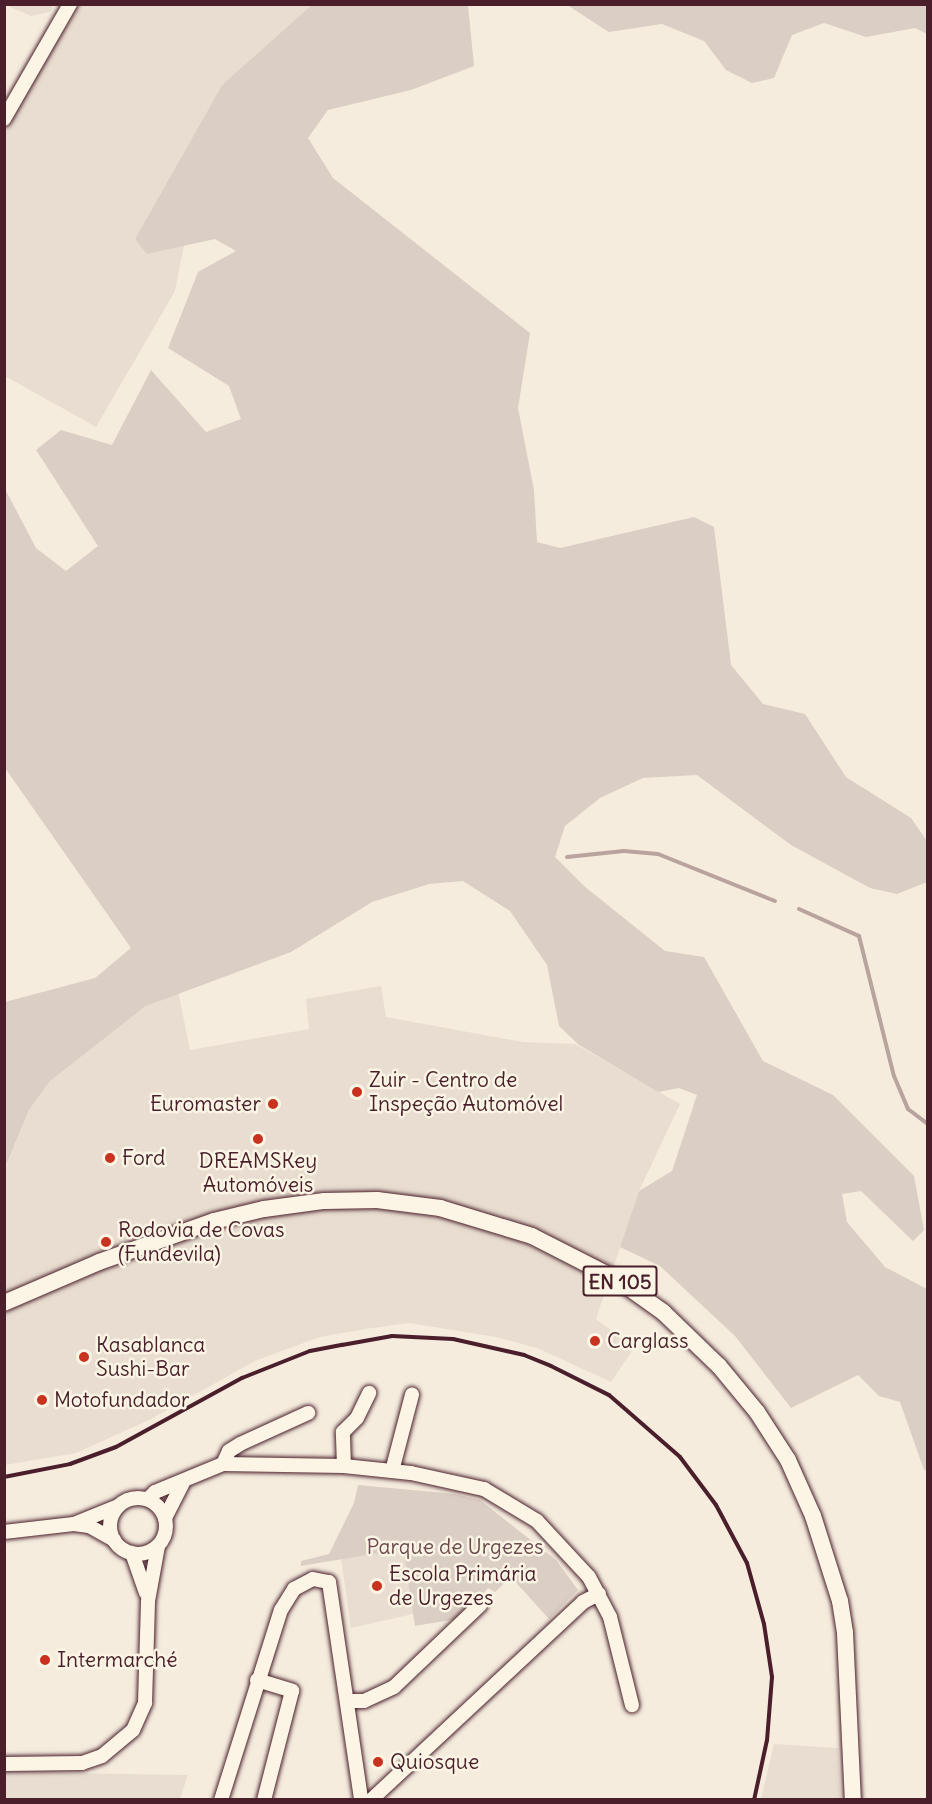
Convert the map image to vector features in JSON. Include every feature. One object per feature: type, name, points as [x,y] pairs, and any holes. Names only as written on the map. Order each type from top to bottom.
[{"type":"main road","name":"EN 105","points":[[4,1303],[160,1239],[264,1209],[324,1201],[377,1200],[413,1203],[488,1221],[532,1236],[618,1280],[663,1312],[719,1366],[757,1412],[788,1460],[813,1516],[840,1601],[845,1633],[853,1800]]},
{"type":"main road","name":"EN 105","points":[[4,1292],[72,1274]]},
{"type":"street","points":[[4,119],[70,4]]},
{"type":"street","points":[[344,1466],[343,1432],[357,1418],[369,1393]]},
{"type":"street","points":[[392,1471],[412,1395]]},
{"type":"street","points":[[223,1464],[229,1451],[240,1444],[308,1413]]},
{"type":"street","points":[[74,1524],[122,1503],[148,1499],[155,1492],[183,1483],[223,1464],[344,1466],[392,1471],[484,1489],[519,1507],[572,1555],[599,1594],[621,1650],[632,1705]]},
{"type":"street","points":[[4,1764],[82,1763],[102,1756],[133,1730],[145,1703],[147,1601],[158,1546],[166,1532],[165,1518],[183,1483]]},
{"type":"street","points":[[148,1499],[165,1518]]},
{"type":"street","points":[[114,1540],[111,1519],[122,1503]]},
{"type":"street","points":[[4,1532],[74,1524],[89,1526],[132,1553],[147,1601]]},
{"type":"street","points":[[132,1553],[158,1546]]},
{"type":"street","points":[[221,1800],[257,1680],[281,1610],[294,1589],[313,1579],[329,1582],[361,1800]]},
{"type":"street","points":[[371,1800],[583,1602],[599,1594]]},
{"type":"street","points":[[347,1701],[364,1701],[394,1687],[480,1605]]},
{"type":"street","points":[[257,1680],[292,1691],[264,1800]]},
{"type":"shaded area","points":[[6,5],[54,5],[50,12],[31,16]]},
{"type":"shaded area","points":[[74,5],[313,5],[222,85],[135,239],[147,253],[184,245],[175,291],[96,427],[5,376],[4,117]]},
{"type":"shaded area","points":[[381,986],[386,1017],[523,1042],[575,1044],[680,1104],[639,1191],[596,1319],[634,1348],[611,1382],[537,1348],[496,1337],[409,1323],[365,1329],[320,1337],[255,1361],[151,1419],[76,1453],[5,1465],[5,1169],[29,1110],[50,1081],[146,1006],[178,991],[190,1050],[309,1029],[306,999]]},
{"type":"shaded area","name":"Escola Primária de Urgezes","points":[[403,1549],[413,1614],[351,1628],[341,1558]]},
{"type":"shaded area","points":[[774,1744],[838,1748],[841,1799],[761,1799]]},
{"type":"shaded area","points":[[5,1772],[188,1775],[180,1799],[5,1800]]},
{"type":"green space","points":[[313,4],[468,5],[474,66],[411,90],[328,110],[308,138],[333,178],[530,333],[518,408],[534,490],[537,542],[560,548],[694,517],[714,527],[731,665],[763,704],[805,714],[846,777],[911,818],[927,841],[927,882],[897,894],[870,888],[791,845],[697,775],[643,778],[600,798],[565,826],[555,857],[584,886],[665,951],[704,957],[763,1061],[833,1095],[914,1176],[924,1230],[913,1241],[861,1191],[842,1194],[847,1222],[885,1267],[927,1289],[927,1471],[924,1470],[900,1402],[879,1396],[858,1375],[791,1408],[735,1336],[660,1266],[620,1247],[639,1191],[672,1171],[697,1095],[679,1088],[658,1092],[579,1045],[559,1026],[547,965],[510,911],[463,881],[429,884],[372,902],[291,952],[146,1006],[50,1081],[29,1110],[5,1168],[5,1002],[95,978],[131,948],[5,768],[5,489],[36,548],[66,571],[98,546],[36,450],[61,430],[112,445],[151,370],[206,432],[241,419],[229,386],[168,348],[198,272],[236,251],[215,239],[147,254],[135,239],[222,85]]},
{"type":"green space","points":[[567,5],[927,5],[927,34],[915,28],[866,37],[824,23],[792,35],[774,78],[752,83],[726,70],[704,41],[662,24],[609,32]]},
{"type":"green space","name":"Parque de Urgezes","points":[[358,1485],[455,1494],[480,1500],[556,1560],[578,1590],[549,1619],[511,1577],[495,1592],[488,1588],[462,1618],[415,1626],[403,1549],[301,1566],[301,1561],[329,1554],[354,1503]]},
{"type":"waterway","points":[[567,857],[624,851],[658,854],[775,901]]},
{"type":"waterway","points":[[799,909],[859,936],[894,1076],[908,1109],[928,1124]]},
{"type":"railway","points":[[4,1477],[70,1464],[116,1447],[242,1378],[310,1351],[392,1336],[453,1339],[524,1355],[551,1366],[609,1395],[680,1457],[716,1505],[747,1563],[764,1624],[772,1677],[767,1740],[754,1800]]},
{"type":"place","name":"Zuir - Centro de Inspeção Automóvel","points":[[357,1092]]},
{"type":"place","name":"Euromaster","points":[[273,1104]]},
{"type":"place","name":"DREAMSKey Automóveis","points":[[258,1139]]},
{"type":"place","name":"Ford","points":[[110,1158]]},
{"type":"place","name":"Rodovia de Covas (Fundevila)","points":[[106,1242]]},
{"type":"place","name":"Carglass","points":[[595,1341]]},
{"type":"place","name":"Kasablanca Sushi-Bar","points":[[84,1357]]},
{"type":"place","name":"Motofundador","points":[[42,1400]]},
{"type":"place","name":"Escola Primária de Urgezes","points":[[377,1586]]},
{"type":"place","name":"Intermarché","points":[[45,1660]]},
{"type":"place","name":"Quiosque","points":[[378,1762]]}]
